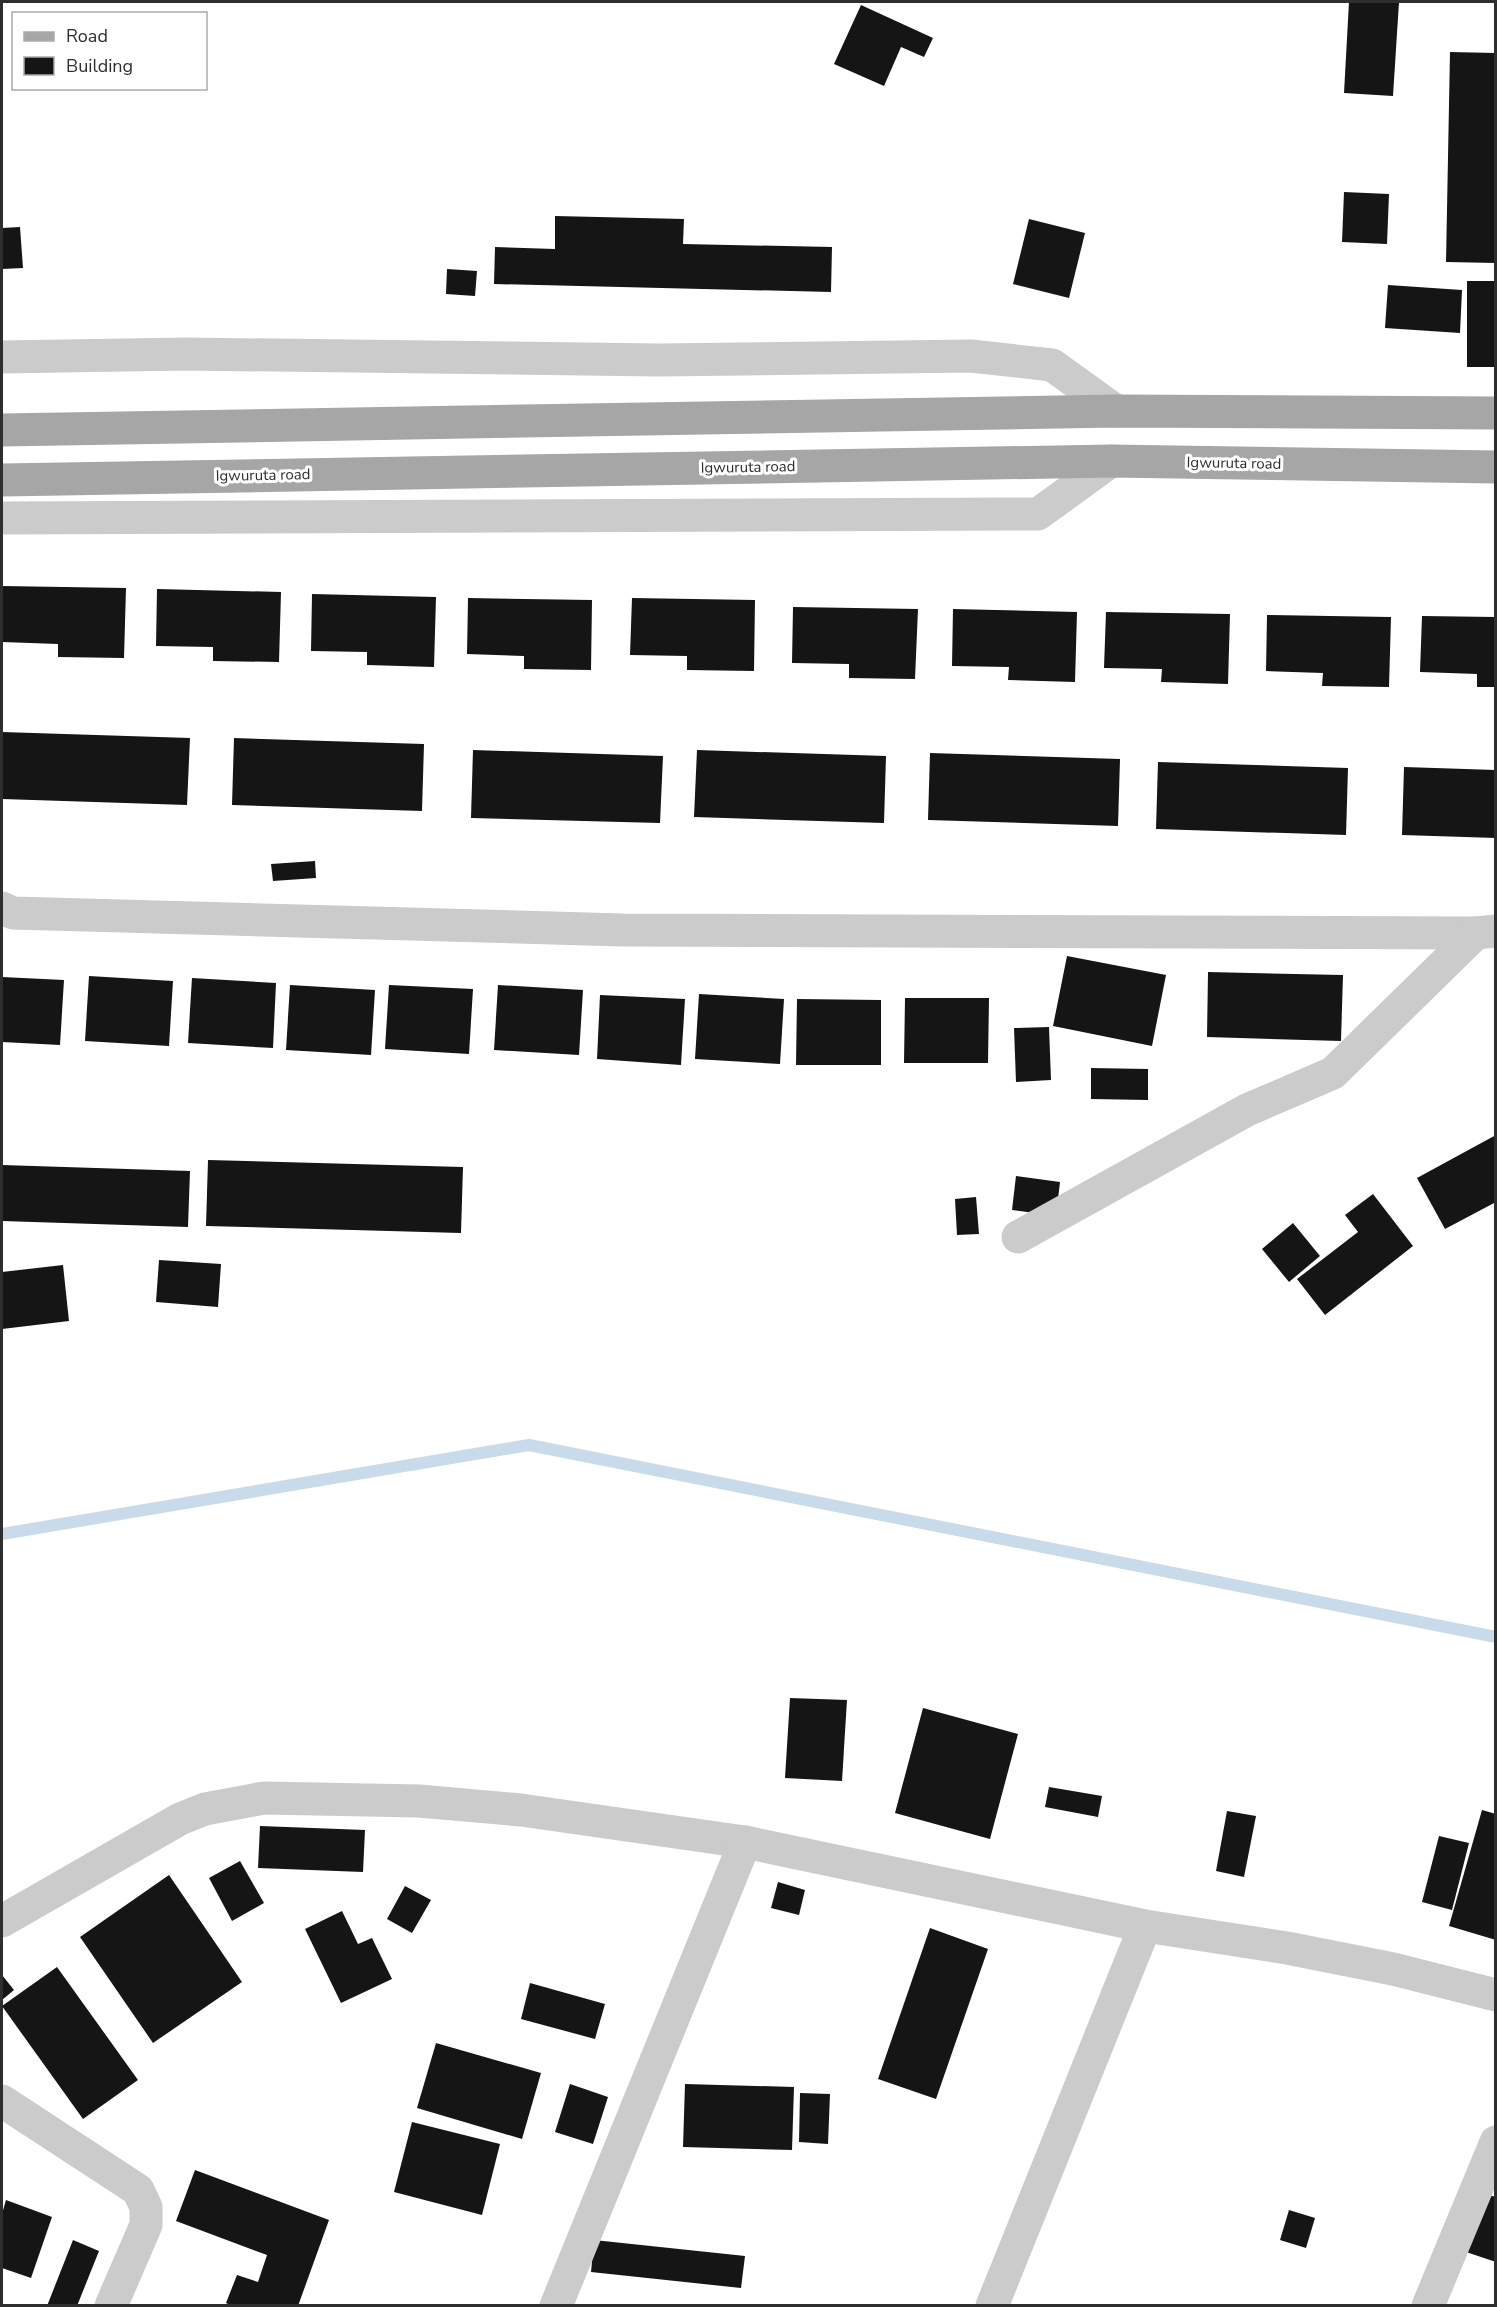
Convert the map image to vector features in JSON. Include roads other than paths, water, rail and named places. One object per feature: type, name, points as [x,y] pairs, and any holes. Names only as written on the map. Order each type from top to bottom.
[{"type":"main road","points":[[2,430],[1116,411],[1496,412]]},
{"type":"main road","name":"Igwuruta road","points":[[2,480],[1111,461],[1496,467]]},
{"type":"street","points":[[2,357],[186,354],[659,360],[971,356],[1052,365],[1116,411]]},
{"type":"street","points":[[2,518],[1038,514],[1111,461]]},
{"type":"street","points":[[2,908],[13,913],[623,930],[1486,932]]},
{"type":"street","points":[[1018,1237],[1247,1110],[1333,1073],[1486,932]]},
{"type":"street","points":[[2,1921],[180,1819],[205,1809],[264,1798],[419,1801],[510,1809],[745,1842],[1144,1926],[1287,1948],[1393,1969],[1496,1995]]},
{"type":"street","points":[[556,2306],[745,1842]]},
{"type":"street","points":[[992,2306],[1144,1926]]},
{"type":"street","points":[[2,2101],[138,2190],[146,2207],[146,2225],[111,2306]]},
{"type":"street","points":[[1428,2306],[1496,2142]]},
{"type":"waterway","points":[[2,1534],[529,1445],[1496,1637]]}]
